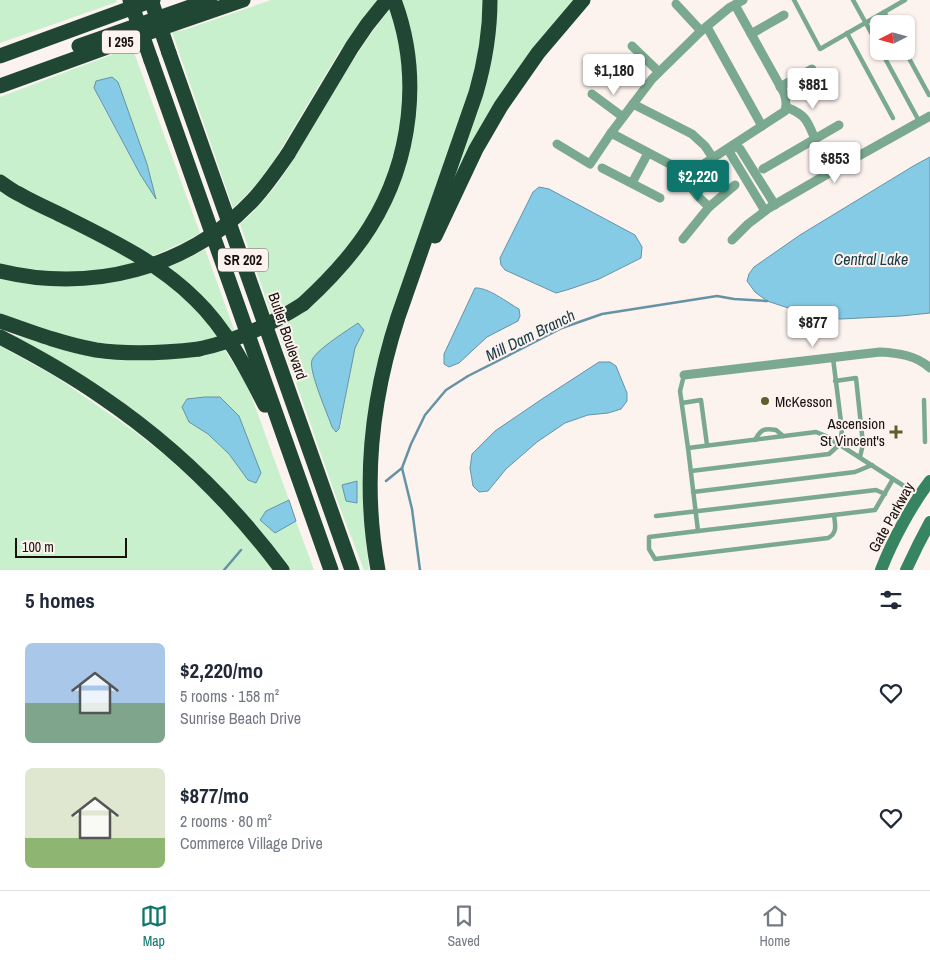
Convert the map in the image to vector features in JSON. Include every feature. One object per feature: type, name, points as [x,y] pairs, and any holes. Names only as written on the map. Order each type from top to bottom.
[{"type":"highway","name":"SR 202","points":[[130,0],[331,570]]},
{"type":"highway","name":"Butler Boulevard","points":[[152,0],[169,53],[352,570]]},
{"type":"highway","name":"I 295","points":[[0,56],[152,0]]},
{"type":"highway","name":"I 295","points":[[0,75],[210,0]]},
{"type":"highway","name":"I 295","points":[[0,86],[243,0]]},
{"type":"highway","points":[[0,271],[42,279],[96,278],[137,270],[174,256],[215,232],[242,210],[262,189],[288,154],[352,47],[387,0]]},
{"type":"highway","points":[[378,570],[372,530],[370,476],[373,422],[383,369],[398,317],[482,74],[488,39],[490,0]]},
{"type":"highway","points":[[398,317],[488,126],[538,53],[583,0]]},
{"type":"highway","points":[[0,321],[44,336],[96,350],[128,353],[162,352],[199,349],[219,345],[251,333],[303,304],[323,286],[361,240],[378,213],[398,166],[406,134],[410,103],[410,69],[405,36],[397,6]]},
{"type":"highway","points":[[0,182],[18,194],[138,256],[196,299],[216,322],[234,349],[288,447]]},
{"type":"highway","points":[[0,337],[49,363],[87,387],[122,411],[156,438],[188,466],[247,526],[282,570]]},
{"type":"main road","name":"Gate Parkway","points":[[881,570],[919,495],[930,481]]},
{"type":"main road","points":[[906,570],[930,522]]},
{"type":"street","points":[[557,144],[590,164],[611,133],[652,79],[704,29],[739,2],[751,34],[780,87],[786,103],[784,111],[693,171],[683,171],[611,133]]},
{"type":"street","points":[[676,4],[704,29],[762,126]]},
{"type":"street","points":[[751,34],[784,14]]},
{"type":"street","points":[[632,46],[659,72]]},
{"type":"street","points":[[780,87],[812,69]]},
{"type":"street","points":[[592,94],[623,117]]},
{"type":"street","points":[[786,103],[803,116],[815,139]]},
{"type":"street","points":[[633,104],[692,134],[705,146],[713,158]]},
{"type":"street","points":[[732,240],[765,211],[930,116]]},
{"type":"street","points":[[763,168],[839,125]]},
{"type":"street","points":[[733,145],[740,149],[775,205]]},
{"type":"street","points":[[733,145],[730,153],[765,211]]},
{"type":"street","points":[[632,183],[648,153]]},
{"type":"street","points":[[602,168],[660,198]]},
{"type":"street","points":[[689,171],[688,182],[693,191],[709,207]]},
{"type":"street","points":[[683,239],[709,207],[735,185]]},
{"type":"street","points":[[684,376],[880,352],[901,354],[914,358],[930,368]]},
{"type":"lane","points":[[794,0],[820,49],[905,0]]},
{"type":"lane","points":[[853,0],[870,30]]},
{"type":"lane","points":[[847,33],[894,118]]},
{"type":"lane","points":[[886,60],[919,122]]},
{"type":"lane","points":[[910,60],[929,95]]},
{"type":"lane","points":[[786,103],[817,84]]},
{"type":"lane","points":[[751,187],[760,182]]},
{"type":"lane","points":[[691,471],[830,454],[840,444],[842,430],[833,358]]},
{"type":"lane","points":[[684,376],[680,391],[698,531]]},
{"type":"lane","points":[[836,381],[856,378],[864,444],[860,457]]},
{"type":"lane","points":[[682,402],[702,400],[707,445]]},
{"type":"lane","points":[[924,400],[926,442]]},
{"type":"lane","points":[[755,440],[760,431],[764,429],[776,430],[783,436]]},
{"type":"lane","points":[[688,448],[816,432],[840,444],[919,495]]},
{"type":"lane","points":[[693,492],[855,472],[872,465]]},
{"type":"lane","points":[[834,515],[836,530],[828,538],[655,558],[650,548],[648,537],[875,510],[893,479]]},
{"type":"lane","points":[[656,516],[876,490],[884,494]]},
{"type":"green space","points":[[0,0],[116,0],[117,2],[0,43]]},
{"type":"green space","points":[[271,0],[379,0],[339,52],[275,159],[255,186],[233,208],[172,32],[184,30]]},
{"type":"green space","points":[[399,0],[484,0],[478,64],[426,229],[363,480],[369,570],[364,570],[337,500],[277,328],[290,321],[323,295],[409,150]],"holes":[[[358,323],[364,330],[355,348],[340,429],[336,432],[332,427],[313,373],[313,360],[326,345]]]},
{"type":"green space","points":[[495,0],[579,0],[450,190]]},
{"type":"green space","points":[[390,9],[399,42],[403,77],[401,128],[385,183],[363,227],[326,273],[293,304],[272,316],[240,224],[262,203],[281,179],[359,52]]},
{"type":"green space","points":[[132,47],[200,233],[148,258],[0,178],[0,97]],"holes":[[[96,94],[147,164],[155,197],[140,174]]]},
{"type":"green space","points":[[0,192],[124,254],[176,287],[221,337],[202,343],[148,348],[97,343],[33,327],[0,315]]},
{"type":"green space","points":[[205,249],[235,332],[229,334],[166,268]]},
{"type":"green space","points":[[6,333],[68,350],[190,357],[204,356],[225,350],[251,395],[289,500],[266,511],[289,524],[296,521],[314,570],[285,570],[222,494]],"holes":[[[205,397],[220,397],[239,416],[248,480],[229,454],[208,434],[189,422]]]},
{"type":"green space","points":[[0,346],[56,377],[134,431],[166,456],[226,511],[274,570],[0,570]]},
{"type":"water","points":[[112,77],[118,82],[147,164],[156,199],[140,174],[94,88],[96,81]]},
{"type":"water","name":"Central Lake","points":[[930,157],[930,313],[841,319],[816,317],[767,301],[755,292],[747,281],[754,267],[800,235]]},
{"type":"water","points":[[539,187],[549,189],[635,235],[642,247],[641,258],[599,279],[556,293],[505,270],[501,265],[500,258],[533,192]]},
{"type":"water","points":[[475,288],[486,290],[504,299],[519,309],[520,316],[518,321],[487,337],[459,363],[449,367],[444,364],[444,354]]},
{"type":"water","points":[[358,323],[364,330],[355,348],[339,429],[336,432],[332,427],[313,373],[312,360],[326,345]]},
{"type":"water","points":[[599,362],[610,362],[616,366],[627,393],[627,401],[621,409],[608,413],[588,415],[565,423],[537,442],[506,469],[488,491],[479,492],[473,486],[470,468],[472,454],[495,431]]},
{"type":"water","points":[[220,397],[239,416],[261,473],[256,483],[248,480],[229,454],[208,434],[189,422],[182,407],[187,399]]},
{"type":"water","points":[[357,481],[357,503],[346,501],[342,485]]},
{"type":"water","points":[[289,500],[296,521],[275,533],[260,520],[266,511]]},
{"type":"waterway","name":"Mill Dam Branch","points":[[386,481],[402,468],[425,415],[446,390],[468,376],[562,328],[602,314],[717,296],[767,301]]},
{"type":"waterway","points":[[402,468],[412,509],[420,570]]},
{"type":"waterway","name":"Mill Dam Branch","points":[[224,570],[241,550]]},
{"type":"place","name":"McKesson","points":[[765,401]]},
{"type":"place","name":"Ascension St Vincent's","points":[[896,432]]}]
